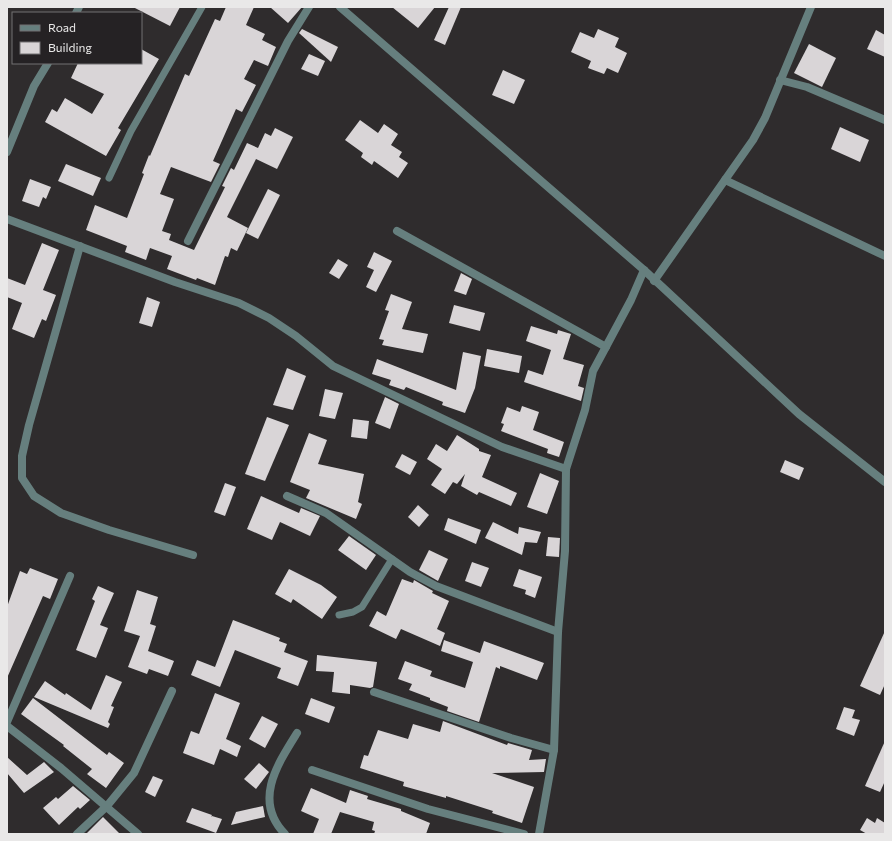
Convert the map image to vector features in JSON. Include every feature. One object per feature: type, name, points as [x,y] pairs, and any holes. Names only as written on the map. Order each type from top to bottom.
[{"type":"street","points":[[188,241],[288,41],[309,7]]},
{"type":"street","points":[[340,7],[644,270],[654,281],[799,414],[885,482]]},
{"type":"street","points":[[654,281],[753,140],[765,118],[811,7]]},
{"type":"street","points":[[7,152],[34,86],[47,64]]},
{"type":"street","points":[[780,80],[807,87],[885,120]]},
{"type":"street","points":[[725,180],[885,256]]},
{"type":"street","points":[[7,219],[175,282],[239,303],[269,318],[296,336],[333,366],[502,447],[566,469]]},
{"type":"street","points":[[397,231],[606,347]]},
{"type":"street","points":[[80,246],[28,425],[22,456],[22,478],[34,496],[52,508],[69,516],[193,555]]},
{"type":"street","points":[[539,834],[554,750],[558,632],[565,550],[566,469],[585,410],[593,371],[644,270]]},
{"type":"street","points":[[287,496],[326,513],[392,559],[436,586],[558,632]]},
{"type":"street","points":[[7,722],[70,576]]},
{"type":"street","points":[[77,834],[107,806],[134,773],[172,691]]},
{"type":"street","points":[[374,692],[511,738],[554,750]]},
{"type":"street","points":[[7,726],[61,768],[138,834]]},
{"type":"street","points":[[285,834],[278,826],[272,815],[269,803],[269,791],[272,780],[297,733]]},
{"type":"street","points":[[312,770],[428,809],[524,834]]},
{"type":"lane","points":[[109,178],[131,132],[202,7]]},
{"type":"lane","points":[[339,614],[353,612],[362,607],[392,559]]},
{"type":"building","points":[[133,7],[180,7],[170,26]]},
{"type":"building","points":[[226,7],[254,7],[246,25],[265,34],[262,40],[276,47],[268,66],[254,60],[244,79],[256,85],[242,112],[236,109],[213,161],[220,164],[211,182],[171,167],[160,194],[174,199],[162,231],[171,234],[169,240],[194,250],[225,187],[222,186],[231,168],[234,170],[247,143],[258,148],[265,133],[271,136],[275,128],[293,137],[277,169],[256,159],[227,217],[248,228],[237,251],[231,248],[228,257],[225,256],[215,285],[197,278],[196,280],[167,269],[172,256],[150,248],[146,260],[125,252],[127,246],[86,230],[95,205],[127,218],[144,174],[142,173],[149,155],[150,156],[185,74],[189,76],[215,19],[220,21]]},
{"type":"building","points":[[270,7],[302,7],[288,23]]},
{"type":"building","points":[[392,7],[435,7],[418,28]]},
{"type":"building","points":[[449,7],[461,7],[445,45],[434,40]]},
{"type":"building","points":[[302,29],[338,47],[331,62],[299,33]]},
{"type":"building","points":[[598,29],[619,38],[615,47],[627,53],[618,73],[607,68],[604,74],[588,68],[591,61],[571,52],[580,32],[594,38]]},
{"type":"building","points":[[876,30],[885,35],[885,57],[867,49]]},
{"type":"building","points":[[809,44],[836,58],[822,87],[794,73]]},
{"type":"building","points":[[142,50],[159,59],[118,128],[121,130],[106,156],[45,122],[52,109],[57,112],[65,98],[92,114],[104,94],[71,78],[78,64],[142,64]]},
{"type":"building","points":[[309,54],[325,61],[318,76],[301,69]]},
{"type":"building","points":[[503,70],[525,80],[514,104],[492,95]]},
{"type":"building","points":[[360,120],[378,133],[384,124],[398,134],[391,145],[402,152],[399,157],[408,163],[398,178],[374,161],[372,165],[361,157],[363,153],[345,140]]},
{"type":"building","points":[[840,127],[869,140],[860,162],[831,149]]},
{"type":"building","points":[[66,164],[101,178],[93,196],[58,181]]},
{"type":"building","points":[[30,179],[51,187],[46,199],[43,197],[39,207],[22,201]]},
{"type":"building","points":[[268,189],[280,195],[258,239],[246,233]]},
{"type":"building","points":[[42,243],[59,250],[43,290],[56,295],[46,321],[42,319],[34,338],[12,329],[22,303],[7,297],[7,278],[25,285]]},
{"type":"building","points":[[374,252],[392,261],[376,292],[366,287],[374,270],[367,267]]},
{"type":"building","points":[[338,259],[348,265],[339,279],[329,273]]},
{"type":"building","points":[[461,273],[472,279],[466,295],[454,291]]},
{"type":"building","points":[[391,294],[412,302],[402,329],[428,334],[423,353],[382,345],[384,340],[379,339],[389,311],[385,310]]},
{"type":"building","points":[[147,297],[160,302],[152,327],[139,323]]},
{"type":"building","points":[[454,305],[485,313],[480,331],[449,323]]},
{"type":"building","points":[[531,326],[557,334],[558,330],[571,334],[563,359],[584,365],[578,386],[584,388],[581,401],[524,382],[528,370],[543,375],[551,350],[526,341]]},
{"type":"building","points":[[487,349],[522,356],[519,373],[484,366]]},
{"type":"building","points":[[463,352],[481,356],[475,388],[465,413],[442,405],[443,402],[406,387],[404,390],[389,385],[391,380],[372,374],[377,359],[456,390]]},
{"type":"building","points":[[287,368],[306,376],[293,410],[273,405]]},
{"type":"building","points":[[325,389],[343,393],[335,419],[319,416]]},
{"type":"building","points":[[385,397],[399,404],[390,429],[375,423]]},
{"type":"building","points":[[522,406],[539,412],[533,430],[564,442],[559,457],[547,453],[548,449],[501,431],[504,424],[501,423],[507,407],[520,412]]},
{"type":"building","points":[[267,417],[289,425],[265,481],[245,474]]},
{"type":"building","points":[[353,419],[369,421],[367,439],[351,437]]},
{"type":"building","points":[[309,433],[327,440],[318,464],[364,474],[358,502],[362,504],[356,519],[306,498],[310,490],[290,482]]},
{"type":"building","points":[[457,435],[479,449],[479,451],[491,455],[482,477],[517,493],[511,506],[479,492],[477,495],[461,486],[465,474],[457,484],[453,482],[445,494],[431,485],[442,469],[427,459],[436,444],[447,451]]},
{"type":"building","points":[[402,454],[417,462],[410,475],[395,467]]},
{"type":"building","points":[[785,460],[804,468],[799,480],[780,472]]},
{"type":"building","points":[[540,473],[559,481],[547,514],[527,507]]},
{"type":"building","points":[[225,483],[236,487],[225,516],[214,512]]},
{"type":"building","points":[[261,496],[299,513],[301,508],[320,516],[310,536],[280,522],[272,540],[247,529]]},
{"type":"building","points":[[418,505],[429,515],[419,527],[408,517]]},
{"type":"building","points":[[448,518],[481,530],[476,544],[444,530]]},
{"type":"building","points":[[493,522],[518,534],[519,527],[541,532],[537,543],[525,542],[522,555],[485,538]]},
{"type":"building","points":[[349,536],[376,555],[366,570],[338,550]]},
{"type":"building","points":[[548,537],[560,538],[559,557],[546,556]]},
{"type":"building","points":[[429,550],[448,559],[438,581],[419,570]]},
{"type":"building","points":[[472,562],[489,568],[481,587],[465,581]]},
{"type":"building","points":[[30,568],[58,579],[50,599],[43,596],[7,678],[7,607],[20,571],[27,574]]},
{"type":"building","points":[[289,569],[321,585],[337,597],[322,619],[293,599],[291,603],[275,594]]},
{"type":"building","points":[[519,569],[542,577],[535,598],[525,594],[526,590],[513,586]]},
{"type":"building","points":[[402,579],[413,583],[414,580],[433,591],[432,593],[449,601],[437,629],[445,633],[440,646],[401,629],[396,639],[369,626],[377,611],[386,616]]},
{"type":"building","points":[[98,586],[114,593],[100,625],[108,628],[96,658],[76,650],[95,601],[92,599]]},
{"type":"building","points":[[137,590],[158,597],[150,624],[156,626],[148,651],[174,661],[168,676],[149,669],[147,674],[128,667],[140,636],[124,631]]},
{"type":"building","points":[[233,620],[280,638],[279,641],[287,644],[284,652],[308,661],[298,686],[277,678],[281,668],[235,650],[220,687],[191,675],[197,660],[215,667]]},
{"type":"building","points":[[885,631],[885,684],[880,695],[860,686]]},
{"type":"building","points":[[444,640],[480,653],[484,641],[544,663],[537,680],[500,666],[500,669],[496,667],[479,722],[447,711],[448,707],[409,690],[412,684],[398,679],[405,661],[432,671],[430,676],[465,688],[473,662],[441,651]]},
{"type":"building","points":[[317,655],[377,662],[373,687],[370,688],[350,685],[350,694],[332,692],[334,672],[316,671]]},
{"type":"building","points":[[106,675],[122,682],[111,706],[114,707],[108,722],[110,724],[108,728],[34,697],[45,681],[91,710]]},
{"type":"building","points":[[215,693],[240,703],[226,739],[241,746],[237,757],[220,749],[214,765],[183,753],[191,731],[199,734]]},
{"type":"building","points":[[33,698],[107,755],[109,752],[124,763],[106,788],[87,774],[92,769],[63,746],[64,745],[21,714]]},
{"type":"building","points":[[311,698],[335,707],[329,723],[305,714]]},
{"type":"building","points":[[844,707],[855,710],[852,718],[860,720],[854,736],[836,729]]},
{"type":"building","points":[[262,716],[278,724],[265,748],[249,739]]},
{"type":"building","points":[[443,721],[507,745],[508,743],[532,750],[529,760],[546,759],[544,772],[492,773],[534,787],[522,823],[492,813],[493,811],[446,796],[446,798],[403,786],[404,782],[360,768],[364,755],[368,756],[378,730],[408,739],[413,724],[440,732]]},
{"type":"building","points":[[885,741],[885,781],[880,792],[865,786]]},
{"type":"building","points":[[7,757],[27,775],[44,762],[54,772],[24,793],[7,773]]},
{"type":"building","points":[[259,763],[269,772],[256,789],[244,779]]},
{"type":"building","points":[[153,776],[163,780],[155,797],[145,792]]},
{"type":"building","points":[[73,786],[90,800],[80,809],[78,807],[59,825],[43,808],[56,797],[58,799]]},
{"type":"building","points":[[311,788],[346,803],[350,790],[368,796],[367,799],[401,809],[401,811],[430,823],[426,834],[374,834],[375,831],[372,830],[374,822],[340,812],[331,834],[313,834],[319,819],[301,811]]},
{"type":"building","points":[[263,806],[265,817],[231,825],[236,812]]},
{"type":"building","points":[[192,808],[212,815],[211,817],[222,819],[216,833],[186,822]]},
{"type":"building","points":[[103,817],[120,834],[86,834]]},
{"type":"building","points":[[867,818],[875,823],[877,818],[885,823],[885,834],[867,834],[860,830]]}]
